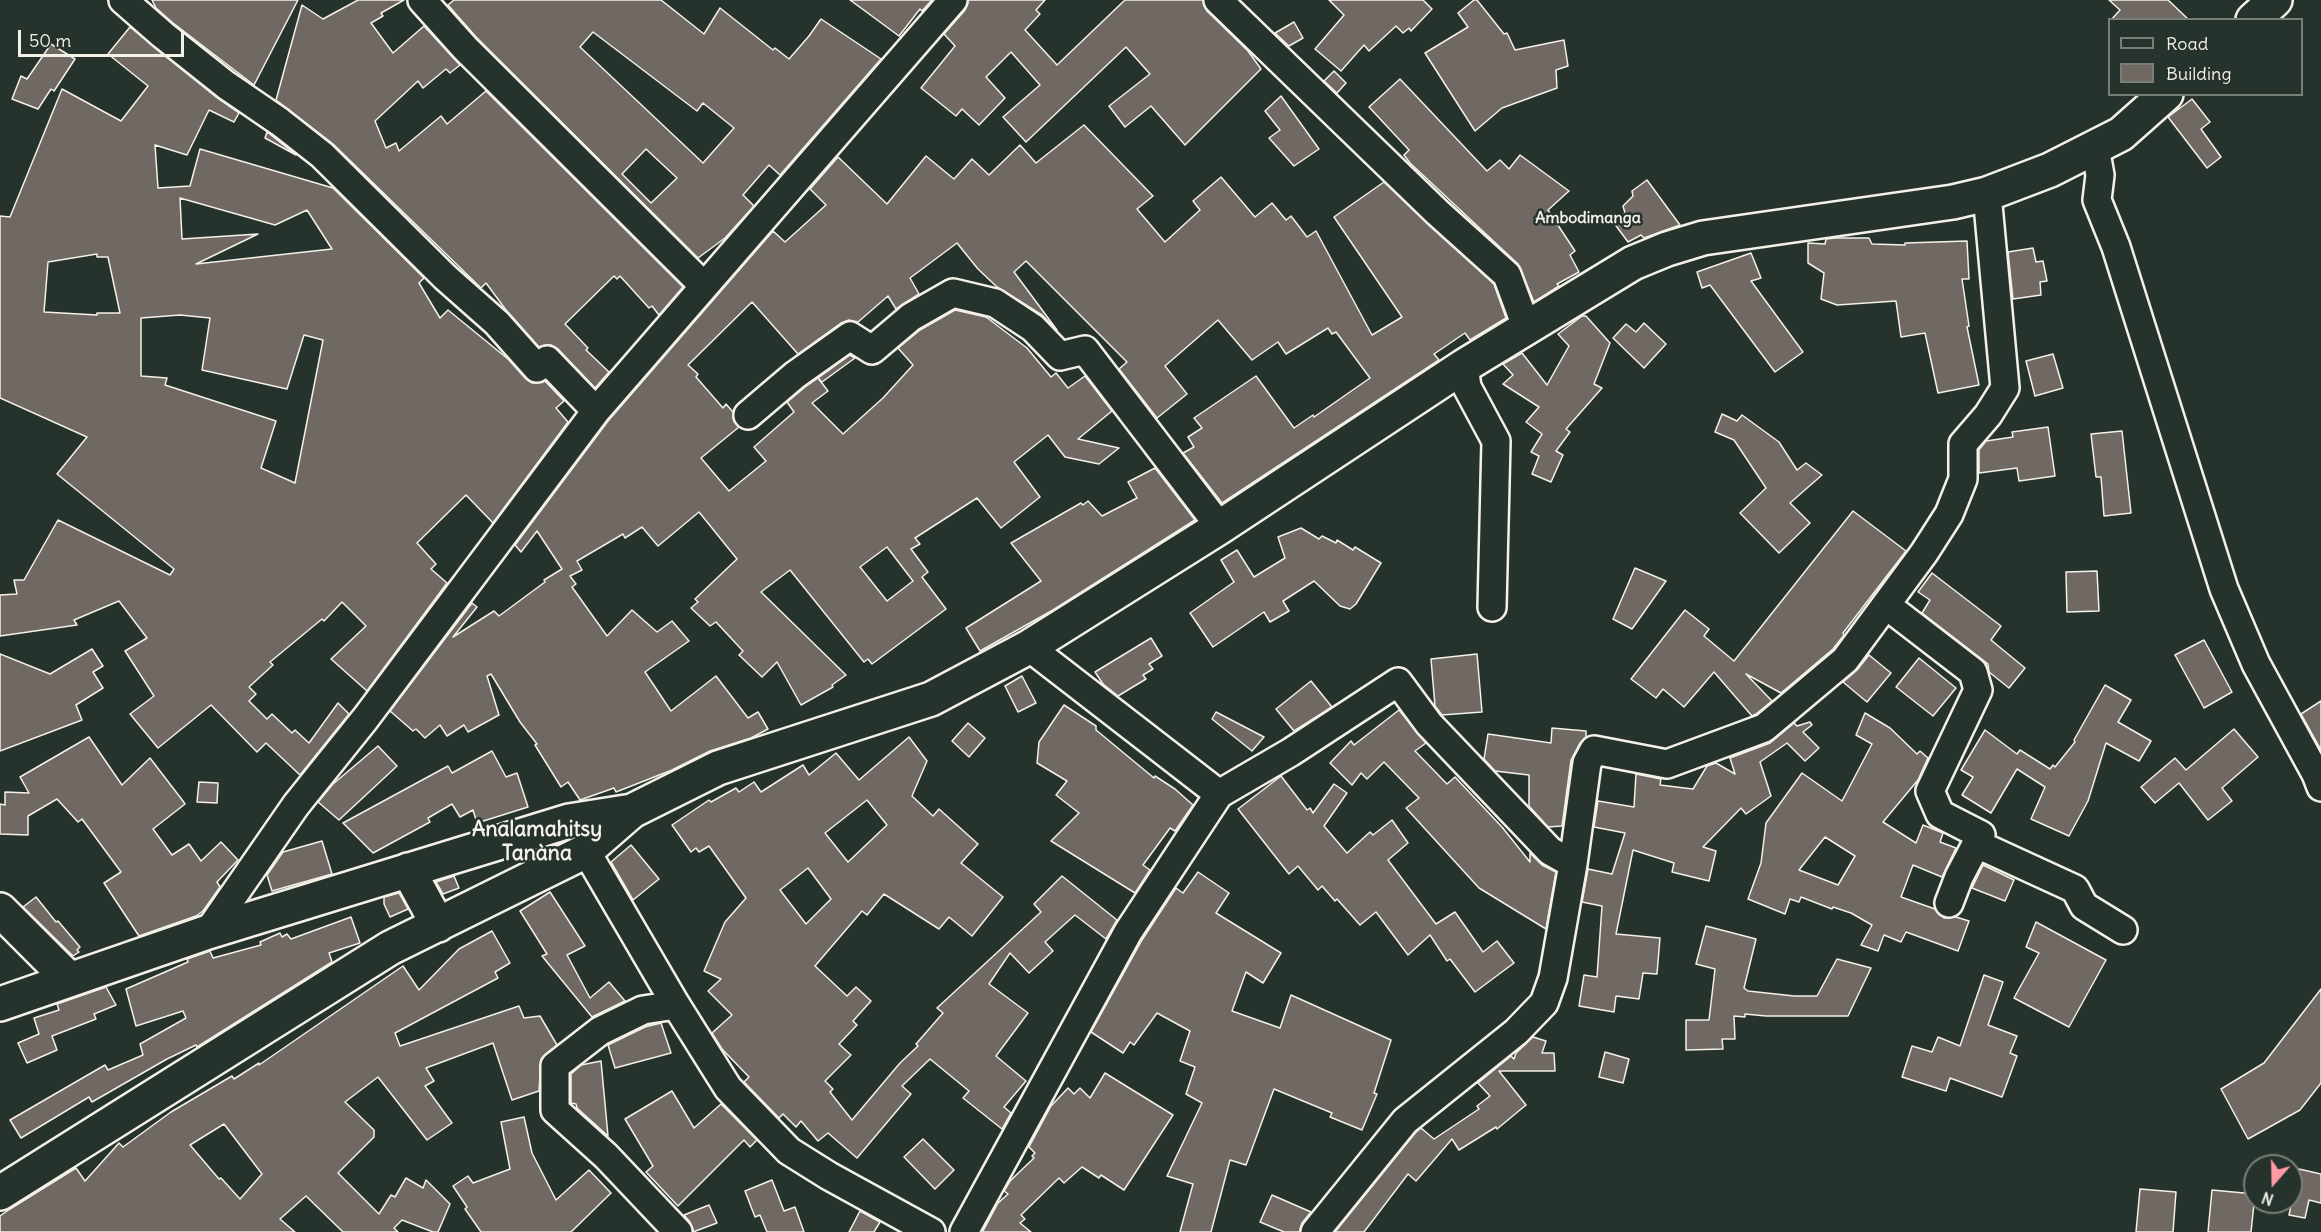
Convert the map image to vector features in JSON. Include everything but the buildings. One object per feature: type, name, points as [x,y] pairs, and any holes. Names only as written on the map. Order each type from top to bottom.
[{"type":"main road","points":[[2255,18],[2275,0]]},
{"type":"main road","points":[[0,1193],[390,948],[586,851],[632,811],[718,768],[931,699],[1029,647],[1220,527],[1464,366],[1633,263],[1703,238],[1953,202],[1987,194],[2050,170],[2121,134],[2164,96]]},
{"type":"main road","points":[[0,1004],[207,932],[408,870],[569,821],[632,811]]},
{"type":"main road","points":[[569,821],[586,851]]},
{"type":"main road","points":[[487,846],[507,890]]},
{"type":"main road","points":[[408,870],[438,924]]},
{"type":"main road","points":[[0,910],[69,979]]},
{"type":"street","points":[[123,0],[226,85],[280,122],[322,155],[437,269],[497,324],[537,369],[547,360],[596,411]]},
{"type":"street","points":[[422,0],[465,48],[704,286]]},
{"type":"street","points":[[207,932],[296,805],[365,718],[596,411],[953,0]]},
{"type":"street","points":[[1218,0],[1437,212],[1507,275],[1527,328]]},
{"type":"street","points":[[2095,147],[2100,175],[2097,200],[2115,247],[2224,589],[2256,664],[2321,787]]},
{"type":"street","points":[[1315,1232],[1405,1121],[1516,1032],[1544,1002],[1553,978],[1573,864],[1587,763],[1594,750],[1667,765],[1764,728],[1845,660],[1924,553],[1949,514],[1963,479],[1963,444],[1988,415],[2005,388],[1987,194]]},
{"type":"street","points":[[748,415],[795,375],[850,336],[872,350],[911,317],[952,293],[995,303],[1033,328],[1060,356],[1085,350],[1220,527]]},
{"type":"street","points":[[1464,366],[1467,387],[1496,441],[1491,606]]},
{"type":"street","points":[[1886,605],[1973,672],[1977,690],[1930,790],[1940,814],[1981,835],[1959,877],[1949,903]]},
{"type":"street","points":[[1029,647],[1219,794]]},
{"type":"street","points":[[964,1232],[1128,932],[1219,794],[1291,752],[1398,682],[1429,724],[1542,843],[1550,851],[1573,864]]},
{"type":"street","points":[[1977,844],[2075,890],[2084,906],[2123,930]]},
{"type":"street","points":[[586,851],[676,1005],[728,1088],[789,1151],[931,1232]]},
{"type":"street","points":[[676,1005],[644,1010],[600,1031],[555,1066],[555,1110],[606,1156],[678,1232]]},
{"type":"district","name":"Ambodimanga","points":[[1588,218]]},
{"type":"district","name":"Analamahitsy Tanàna","points":[[537,842]]}]
